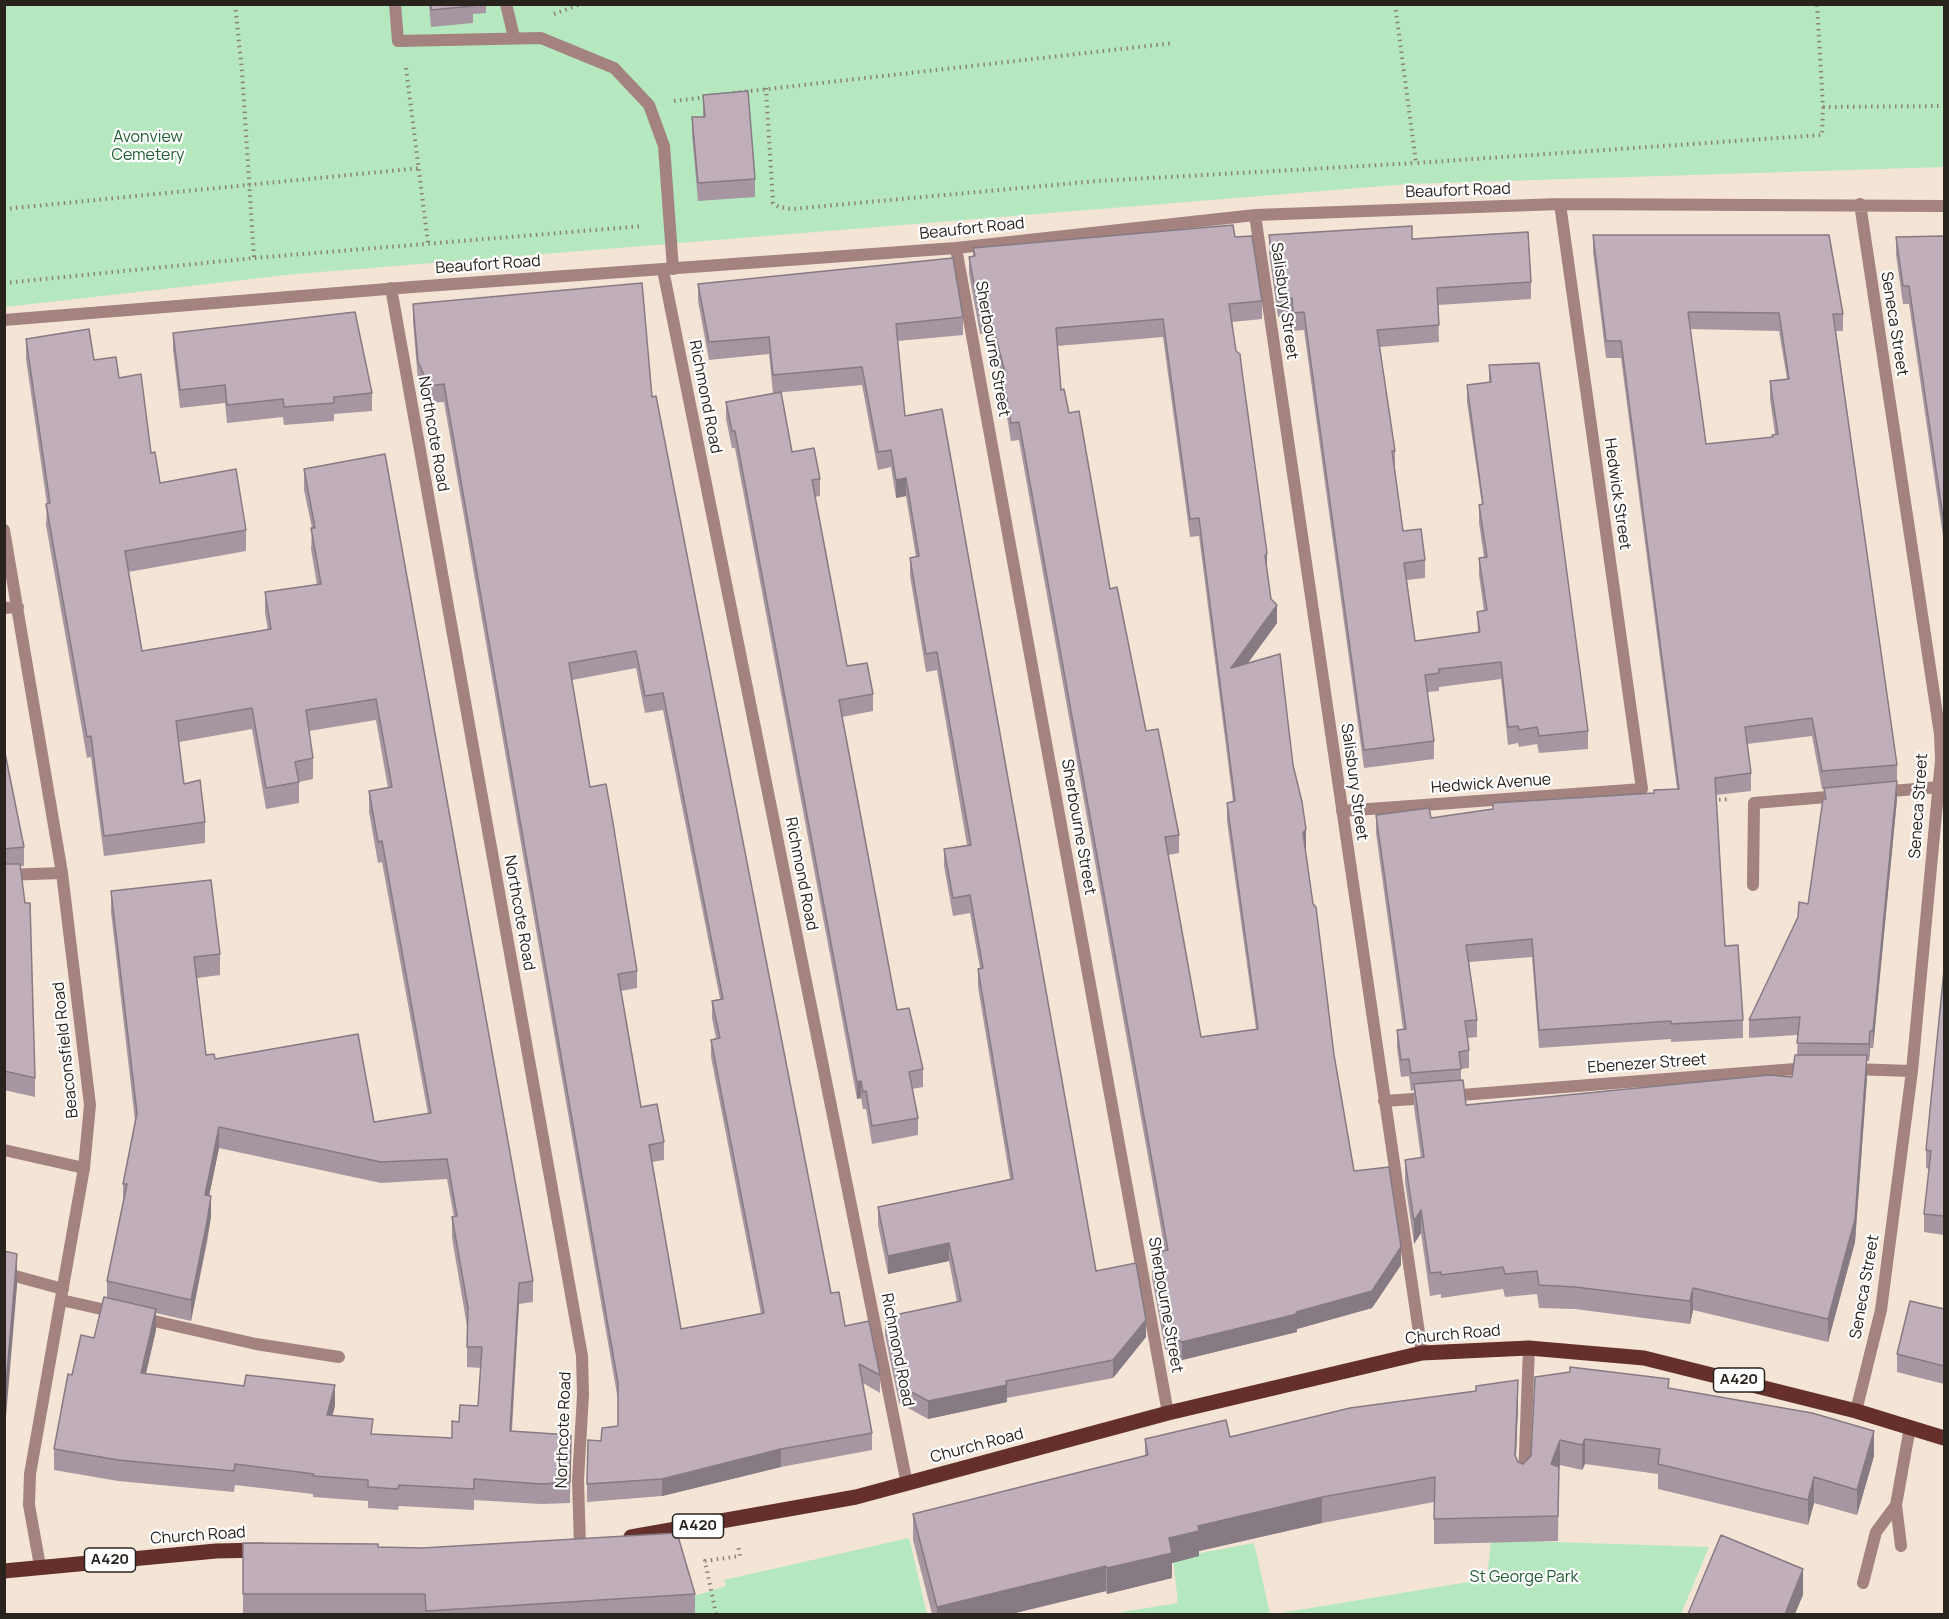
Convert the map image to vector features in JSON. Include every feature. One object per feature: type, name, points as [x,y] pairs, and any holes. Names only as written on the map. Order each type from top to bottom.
[{"type":"main road","name":"Church Road","points":[[615,1540],[733,1521],[856,1497],[1168,1413],[1422,1353],[1529,1348],[1644,1358],[1856,1411],[1944,1438]]},
{"type":"main road","name":"Church Road","points":[[4,1570],[216,1551],[273,1549]]},
{"type":"street","points":[[395,4],[398,41],[541,38],[614,68],[649,105]]},
{"type":"street","points":[[506,4],[514,37]]},
{"type":"street","name":"Richmond Road","points":[[649,105],[664,146],[669,224],[668,269],[907,1484]]},
{"type":"street","name":"Beaufort Road","points":[[4,320],[391,288],[956,248],[1255,215],[1560,204],[1944,206]]},
{"type":"street","name":"Hedwick Street","points":[[1560,204],[1642,789]]},
{"type":"street","name":"Seneca Street","points":[[1856,1411],[1881,1310],[1912,1071],[1939,787],[1940,734],[1860,204]]},
{"type":"street","name":"Salisbury Street","points":[[1255,215],[1422,1353]]},
{"type":"street","name":"Sherbourne Street","points":[[956,248],[1168,1413]]},
{"type":"street","name":"Northcote Road","points":[[391,288],[582,1356],[583,1395],[578,1480],[580,1545]]},
{"type":"street","name":"Beaconsfield Road","points":[[4,530],[62,873],[90,1105],[84,1168],[36,1426],[28,1493],[40,1566]]},
{"type":"street","points":[[4,608],[18,607]]},
{"type":"street","points":[[1753,885],[1754,803],[1939,787]]},
{"type":"street","name":"Hedwick Avenue","points":[[1342,811],[1642,789]]},
{"type":"street","points":[[4,875],[62,873]]},
{"type":"street","name":"Ebenezer Street","points":[[1384,1101],[1829,1068],[1912,1071]]},
{"type":"street","points":[[4,1150],[84,1168]]},
{"type":"street","points":[[4,1273],[62,1294],[256,1344],[339,1357]]},
{"type":"street","points":[[1524,1481],[1529,1348]]},
{"type":"street","points":[[1901,1546],[1896,1505],[1910,1427]]},
{"type":"street","points":[[1863,1583],[1876,1532],[1896,1505]]},
{"type":"path","points":[[235,4],[242,71],[254,258]]},
{"type":"path","points":[[1395,4],[1416,163]]},
{"type":"path","points":[[766,88],[773,203],[779,207],[792,209],[1097,181],[1416,163],[1822,135],[1823,107],[1817,4]]},
{"type":"path","points":[[398,41],[406,63],[428,243]]},
{"type":"path","points":[[731,93],[1174,43]]},
{"type":"path","points":[[649,105],[719,95]]},
{"type":"path","points":[[1823,107],[1944,106]]},
{"type":"path","points":[[4,209],[420,168]]},
{"type":"path","points":[[4,283],[254,258],[669,224]]},
{"type":"path","points":[[716,1614],[705,1561],[740,1556],[733,1521]]},
{"type":"green space","name":"Avonview Cemetery","points":[[4,5],[1944,5],[1944,167],[1409,184],[296,274],[5,307]]},
{"type":"green space","points":[[909,1538],[927,1614],[692,1614],[688,1598],[726,1586],[724,1580]]},
{"type":"green space","name":"St George Park","points":[[1491,1540],[1709,1547],[1681,1614],[1274,1614],[1487,1579]]},
{"type":"green space","points":[[1254,1543],[1270,1614],[1109,1614],[1178,1603],[1173,1558]]},
{"type":"building","points":[[431,4],[473,4],[473,6],[431,10]]},
{"type":"building","points":[[748,91],[755,179],[698,183],[692,117],[705,117],[703,95]]},
{"type":"building","points":[[1233,225],[1235,237],[1252,236],[1262,301],[1229,304],[1236,351],[1240,354],[1267,553],[1265,556],[1271,599],[1277,605],[1231,668],[1280,654],[1293,765],[1306,829],[1303,833],[1313,904],[1316,907],[1334,1055],[1354,1171],[1389,1167],[1401,1247],[1372,1291],[1296,1312],[1297,1314],[1182,1342],[1165,1331],[1152,1260],[1160,1259],[1158,1252],[1168,1250],[1019,422],[1011,423],[1003,377],[1006,376],[990,315],[980,316],[969,257],[975,256],[973,248]],"holes":[[[1163,319],[1190,519],[1199,518],[1235,801],[1227,803],[1258,1029],[1201,1037],[1165,837],[1179,835],[1158,729],[1146,731],[1117,587],[1110,589],[1079,411],[1069,413],[1064,389],[1061,390],[1056,328]]]},
{"type":"building","points":[[1412,226],[1412,239],[1528,232],[1531,282],[1437,288],[1439,325],[1377,330],[1395,451],[1392,451],[1403,531],[1421,529],[1425,560],[1404,563],[1415,641],[1480,632],[1477,612],[1487,610],[1479,558],[1487,557],[1479,505],[1483,504],[1467,385],[1491,382],[1489,365],[1539,363],[1588,731],[1539,736],[1537,727],[1519,730],[1518,726],[1508,727],[1501,662],[1439,669],[1439,673],[1425,675],[1434,741],[1364,750],[1304,312],[1293,313],[1292,298],[1278,300],[1269,235]]},
{"type":"building","points":[[1593,235],[1829,235],[1843,314],[1833,314],[1897,765],[1822,771],[1812,718],[1745,727],[1751,773],[1715,778],[1725,946],[1738,945],[1743,1020],[1671,1024],[1671,1021],[1539,1030],[1532,939],[1466,945],[1477,1020],[1465,1021],[1469,1050],[1459,1052],[1461,1069],[1411,1073],[1409,1059],[1401,1060],[1397,1030],[1406,1029],[1376,815],[1429,808],[1431,818],[1493,809],[1493,803],[1654,793],[1654,790],[1679,789],[1621,341],[1606,341]],"holes":[[[1688,312],[1779,313],[1789,379],[1770,381],[1778,434],[1772,435],[1773,437],[1706,444]]]},
{"type":"building","points":[[1944,236],[1944,524],[1909,286],[1903,286],[1896,237]]},
{"type":"building","points":[[953,258],[963,317],[896,324],[905,416],[942,409],[1096,1271],[1136,1263],[1146,1320],[1113,1360],[1006,1381],[1007,1385],[928,1401],[899,1385],[885,1317],[961,1301],[949,1243],[888,1256],[878,1207],[1013,1179],[978,969],[983,968],[970,895],[953,898],[944,849],[971,845],[937,652],[926,654],[910,558],[919,556],[906,478],[896,480],[891,450],[878,452],[862,367],[773,375],[769,337],[709,342],[698,284]]},
{"type":"building","points":[[642,283],[652,397],[656,396],[831,1293],[839,1292],[845,1326],[869,1321],[880,1375],[859,1364],[872,1433],[781,1449],[662,1479],[587,1484],[588,1440],[601,1441],[602,1428],[618,1426],[618,1383],[444,384],[429,386],[418,362],[413,304]],"holes":[[[636,651],[645,696],[663,693],[723,999],[712,1001],[720,1038],[711,1040],[764,1313],[681,1329],[649,1145],[664,1142],[657,1104],[641,1107],[618,974],[637,971],[613,823],[606,784],[590,787],[569,663]]]},
{"type":"building","points":[[355,312],[372,393],[334,397],[334,403],[284,407],[283,399],[227,405],[225,385],[180,390],[173,333]]},
{"type":"building","points":[[89,329],[94,360],[116,357],[119,378],[141,374],[151,453],[155,452],[160,483],[236,469],[246,530],[125,551],[142,651],[271,629],[265,592],[321,584],[311,528],[315,528],[304,469],[385,454],[533,1281],[519,1283],[510,1431],[571,1435],[570,1482],[541,1484],[474,1479],[474,1489],[399,1485],[398,1489],[368,1487],[368,1480],[313,1476],[314,1474],[235,1464],[234,1471],[118,1460],[54,1449],[68,1374],[72,1375],[81,1335],[94,1338],[104,1297],[156,1309],[141,1373],[244,1386],[246,1375],[335,1385],[327,1415],[373,1419],[371,1434],[452,1438],[452,1421],[459,1422],[460,1405],[478,1406],[482,1347],[467,1347],[468,1308],[452,1217],[457,1216],[447,1159],[381,1162],[219,1127],[205,1195],[211,1196],[207,1222],[191,1300],[107,1281],[127,1184],[123,1184],[137,1113],[111,891],[211,880],[220,954],[194,957],[206,1055],[214,1054],[215,1059],[358,1034],[374,1122],[431,1113],[382,841],[378,842],[369,791],[392,787],[376,699],[306,710],[313,758],[295,762],[299,782],[266,788],[252,708],[176,721],[184,784],[200,780],[205,822],[104,836],[91,736],[87,737],[46,504],[50,503],[26,339]]},
{"type":"building","points":[[781,392],[792,452],[814,448],[820,479],[812,480],[847,666],[867,663],[873,694],[839,700],[897,1010],[909,1008],[923,1069],[909,1072],[918,1118],[872,1126],[866,1091],[863,1092],[861,1081],[857,1082],[735,431],[732,431],[726,402]]},
{"type":"building","points":[[4,748],[24,847],[4,849]]},
{"type":"building","points":[[1897,781],[1873,1031],[1870,1031],[1869,1044],[1797,1043],[1800,1017],[1749,1020],[1798,917],[1799,902],[1808,904],[1823,799],[1826,799],[1824,788]]},
{"type":"building","points":[[4,864],[20,864],[25,903],[30,903],[35,1078],[4,1071]]},
{"type":"building","points":[[1944,970],[1944,1216],[1924,1214],[1931,1151],[1926,1150]]},
{"type":"building","points":[[1795,1055],[1867,1055],[1855,1219],[1828,1319],[1693,1288],[1690,1301],[1575,1287],[1539,1285],[1537,1271],[1505,1274],[1503,1267],[1441,1275],[1441,1272],[1430,1273],[1421,1210],[1414,1221],[1405,1160],[1424,1157],[1414,1084],[1463,1080],[1466,1105],[1769,1075],[1792,1077]]},
{"type":"building","points":[[4,1251],[17,1254],[4,1408]]},
{"type":"building","points":[[1910,1301],[1944,1309],[1944,1366],[1897,1354]]},
{"type":"building","points":[[1570,1367],[1669,1379],[1668,1388],[1812,1413],[1874,1431],[1857,1490],[1814,1477],[1808,1500],[1658,1464],[1660,1449],[1585,1439],[1582,1445],[1560,1440],[1551,1464],[1559,1467],[1558,1516],[1434,1519],[1435,1477],[1322,1497],[1198,1526],[1199,1531],[1169,1538],[1172,1553],[1107,1568],[1106,1566],[937,1607],[913,1514],[1148,1455],[1145,1439],[1226,1420],[1230,1437],[1350,1408],[1476,1391],[1476,1386],[1518,1380],[1515,1455],[1518,1462],[1523,1464],[1531,1456],[1535,1377],[1570,1372]]},
{"type":"building","points":[[677,1533],[695,1594],[426,1611],[425,1594],[243,1594],[243,1543],[378,1544],[378,1547],[422,1548]]},
{"type":"building","points":[[1721,1535],[1803,1569],[1785,1614],[1688,1614]]}]
